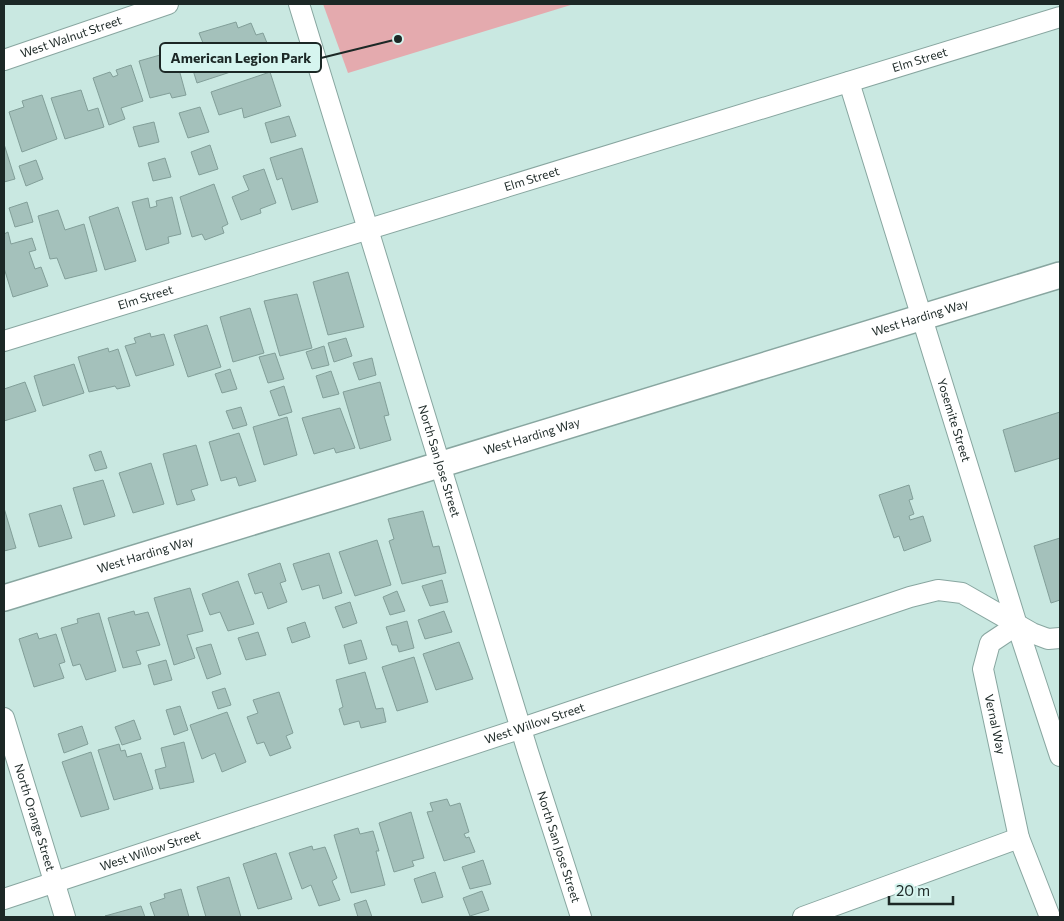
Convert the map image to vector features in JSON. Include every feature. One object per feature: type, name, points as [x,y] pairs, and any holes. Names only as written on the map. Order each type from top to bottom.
[{"type":"street","name":"West Walnut Street","points":[[4,60],[168,4]]},
{"type":"street","name":"North San Jose Street","points":[[299,4],[528,752],[581,917]]},
{"type":"street","name":"Elm Street","points":[[4,341],[1060,17]]},
{"type":"street","name":"Yosemite Street","points":[[849,82],[1060,756]]},
{"type":"street","name":"West Harding Way","points":[[4,598],[1060,275]]},
{"type":"street","name":"West Willow Street","points":[[4,899],[522,728],[900,600],[938,590],[962,593],[1018,625],[1048,639],[1060,638]]},
{"type":"street","name":"Vernal Way","points":[[1018,625],[990,643],[983,669],[1019,838],[1050,917]]},
{"type":"street","name":"North Orange Street","points":[[4,718],[65,917]]},
{"type":"street","points":[[803,917],[1019,838]]},
{"type":"shaded area","points":[[323,4],[574,4],[348,73]]},
{"type":"building","points":[[236,22],[238,28],[251,23],[256,35],[263,33],[273,58],[197,83],[186,48],[203,43],[199,33]]},
{"type":"building","points":[[174,51],[186,95],[172,98],[170,93],[150,98],[139,61]]},
{"type":"building","points":[[131,65],[143,101],[121,108],[125,119],[109,125],[93,78],[110,72],[113,77],[118,75],[116,70]]},
{"type":"building","points":[[270,72],[281,106],[244,118],[242,108],[219,115],[211,92]]},
{"type":"building","points":[[81,90],[88,111],[98,108],[104,127],[65,139],[51,98]]},
{"type":"building","points":[[42,95],[57,139],[22,152],[9,112],[24,107],[22,101]]},
{"type":"building","points":[[200,107],[209,132],[188,138],[179,113]]},
{"type":"building","points":[[289,116],[296,136],[271,143],[265,123]]},
{"type":"building","points":[[154,122],[159,142],[139,147],[133,127]]},
{"type":"building","points":[[4,144],[15,179],[4,182]]},
{"type":"building","points":[[210,145],[218,169],[199,175],[191,152]]},
{"type":"building","points":[[302,148],[318,202],[292,210],[282,178],[277,180],[270,158]]},
{"type":"building","points":[[165,158],[171,177],[153,181],[148,163]]},
{"type":"building","points":[[36,160],[43,179],[26,186],[19,166]]},
{"type":"building","points":[[264,169],[276,203],[260,209],[261,213],[241,220],[232,197],[249,190],[243,176]]},
{"type":"building","points":[[214,184],[228,224],[222,227],[224,233],[205,240],[202,234],[192,237],[180,197]]},
{"type":"building","points":[[172,197],[181,234],[168,237],[169,243],[146,250],[132,202],[148,198],[150,208],[157,206],[156,201]]},
{"type":"building","points":[[27,202],[33,222],[15,227],[9,208]]},
{"type":"building","points":[[118,207],[136,261],[105,270],[89,217]]},
{"type":"building","points":[[58,210],[65,230],[84,224],[97,271],[65,279],[57,258],[50,259],[38,216]]},
{"type":"building","points":[[8,232],[11,244],[32,238],[36,250],[29,252],[35,269],[41,267],[48,286],[13,297],[4,268],[4,234]]},
{"type":"building","points":[[348,272],[364,327],[328,335],[313,282]]},
{"type":"building","points":[[297,294],[312,348],[280,356],[264,301]]},
{"type":"building","points":[[250,308],[264,353],[233,362],[220,317]]},
{"type":"building","points":[[207,325],[221,367],[188,377],[174,335]]},
{"type":"building","points":[[150,333],[151,337],[164,334],[174,365],[136,376],[125,346],[136,343],[134,338]]},
{"type":"building","points":[[346,338],[352,356],[334,362],[328,343]]},
{"type":"building","points":[[324,346],[329,365],[312,369],[306,352]]},
{"type":"building","points":[[108,348],[109,352],[118,349],[130,386],[117,389],[115,386],[89,392],[78,357]]},
{"type":"building","points":[[275,353],[284,379],[268,383],[259,357]]},
{"type":"building","points":[[372,358],[376,375],[359,380],[353,363]]},
{"type":"building","points":[[74,364],[84,393],[43,406],[34,376]]},
{"type":"building","points":[[230,369],[237,389],[222,393],[215,374]]},
{"type":"building","points":[[331,371],[339,394],[323,398],[316,376]]},
{"type":"building","points":[[25,382],[36,411],[4,421],[4,389]]},
{"type":"building","points":[[380,382],[389,415],[384,416],[391,440],[360,449],[343,392]]},
{"type":"building","points":[[284,386],[292,412],[279,416],[270,391]]},
{"type":"building","points":[[241,407],[247,425],[233,429],[226,411]]},
{"type":"building","points":[[340,408],[355,448],[336,453],[334,448],[314,454],[302,418]]},
{"type":"building","points":[[1060,412],[1060,458],[1015,472],[1003,430]]},
{"type":"building","points":[[287,417],[297,455],[264,465],[253,427]]},
{"type":"building","points":[[239,433],[256,481],[239,486],[236,477],[221,481],[209,442]]},
{"type":"building","points":[[196,445],[208,485],[191,490],[195,500],[177,505],[163,454]]},
{"type":"building","points":[[101,451],[107,468],[95,471],[89,455]]},
{"type":"building","points":[[151,463],[164,504],[133,513],[119,473]]},
{"type":"building","points":[[103,480],[115,516],[84,525],[73,488]]},
{"type":"building","points":[[909,485],[913,499],[909,500],[914,514],[909,516],[910,520],[923,516],[931,541],[904,551],[899,536],[894,538],[879,495]]},
{"type":"building","points":[[61,505],[72,538],[39,547],[29,514]]},
{"type":"building","points":[[4,508],[16,548],[4,551]]},
{"type":"building","points":[[423,511],[433,547],[439,546],[446,573],[402,584],[389,541],[394,539],[388,519]]},
{"type":"building","points":[[1060,538],[1060,600],[1051,603],[1034,546]]},
{"type":"building","points":[[377,540],[391,585],[355,596],[339,552]]},
{"type":"building","points":[[329,553],[342,593],[323,599],[319,585],[302,590],[293,564]]},
{"type":"building","points":[[280,563],[286,581],[280,583],[287,602],[268,609],[262,592],[255,594],[248,574]]},
{"type":"building","points":[[442,580],[448,602],[430,606],[422,586]]},
{"type":"building","points":[[238,581],[254,624],[228,631],[220,612],[210,615],[202,594]]},
{"type":"building","points":[[190,588],[203,631],[187,635],[195,658],[174,665],[154,598]]},
{"type":"building","points":[[397,591],[405,611],[390,615],[383,597]]},
{"type":"building","points":[[350,602],[357,623],[343,628],[335,607]]},
{"type":"building","points":[[134,611],[135,615],[148,612],[160,645],[136,651],[141,664],[123,668],[108,618]]},
{"type":"building","points":[[444,611],[452,632],[425,639],[418,620]]},
{"type":"building","points":[[99,613],[116,671],[86,680],[80,664],[73,666],[61,628],[78,623],[77,619]]},
{"type":"building","points":[[407,621],[414,648],[399,652],[397,645],[392,645],[386,627]]},
{"type":"building","points":[[305,622],[310,637],[292,643],[287,628]]},
{"type":"building","points":[[258,632],[266,655],[246,660],[238,638]]},
{"type":"building","points":[[37,633],[39,639],[56,634],[65,662],[59,664],[64,678],[34,687],[19,639]]},
{"type":"building","points":[[361,640],[367,659],[349,664],[344,645]]},
{"type":"building","points":[[459,642],[473,679],[436,690],[423,654]]},
{"type":"building","points":[[211,644],[221,674],[207,679],[196,648]]},
{"type":"building","points":[[414,657],[428,702],[397,711],[382,667]]},
{"type":"building","points":[[166,660],[172,680],[154,685],[148,665]]},
{"type":"building","points":[[365,672],[376,709],[383,708],[386,722],[361,728],[359,721],[344,725],[339,709],[343,707],[336,680]]},
{"type":"building","points":[[225,688],[231,705],[218,709],[212,692]]},
{"type":"building","points":[[279,692],[293,733],[286,736],[291,748],[270,756],[264,742],[257,744],[247,717],[258,713],[253,700]]},
{"type":"building","points":[[180,706],[188,730],[174,735],[166,710]]},
{"type":"building","points":[[227,712],[246,762],[222,772],[215,753],[202,759],[190,725]]},
{"type":"building","points":[[134,720],[141,739],[122,745],[115,727]]},
{"type":"building","points":[[82,726],[88,744],[64,753],[58,734]]},
{"type":"building","points":[[184,742],[194,782],[160,789],[155,770],[166,767],[161,748]]},
{"type":"building","points":[[119,744],[121,751],[125,750],[127,757],[141,753],[153,789],[114,800],[98,750]]},
{"type":"building","points":[[91,752],[109,809],[81,817],[62,762]]},
{"type":"building","points":[[447,799],[450,806],[460,803],[469,832],[464,834],[466,838],[469,837],[475,852],[444,861],[427,812],[433,811],[430,803]]},
{"type":"building","points":[[411,812],[424,858],[412,861],[414,866],[394,872],[379,823]]},
{"type":"building","points":[[358,828],[360,834],[373,831],[379,851],[376,851],[385,885],[351,893],[334,835]]},
{"type":"building","points":[[312,846],[313,850],[325,847],[337,878],[332,881],[340,900],[319,906],[311,885],[302,889],[289,853]]},
{"type":"building","points":[[276,853],[292,899],[258,909],[243,864]]},
{"type":"building","points":[[483,860],[491,884],[470,889],[462,867]]},
{"type":"building","points":[[435,872],[443,897],[422,903],[414,879]]},
{"type":"building","points":[[229,877],[241,917],[206,917],[197,887]]},
{"type":"building","points":[[181,889],[189,917],[155,917],[150,903],[165,898],[164,894]]},
{"type":"building","points":[[482,891],[489,910],[470,916],[463,898]]},
{"type":"building","points":[[366,900],[372,917],[358,917],[354,904]]},
{"type":"building","points":[[141,906],[145,917],[105,916]]},
{"type":"place","name":"American Legion Park","points":[[398,39]]}]
